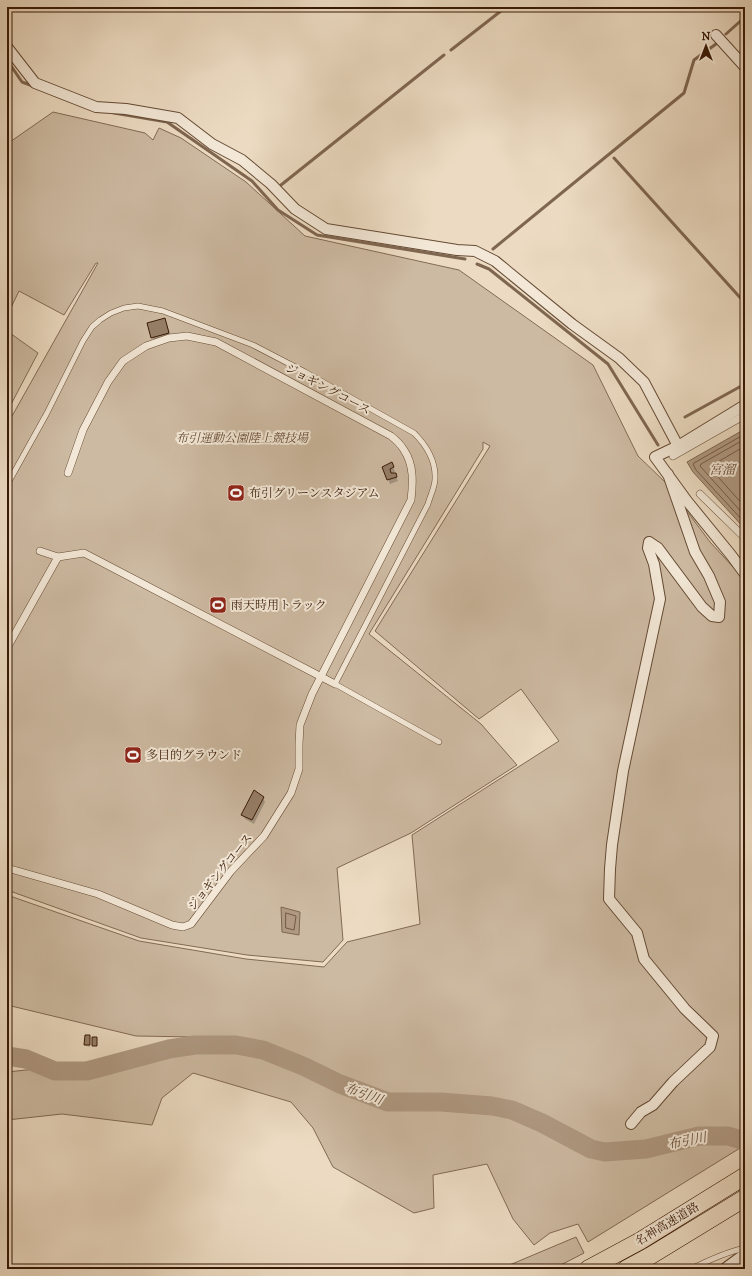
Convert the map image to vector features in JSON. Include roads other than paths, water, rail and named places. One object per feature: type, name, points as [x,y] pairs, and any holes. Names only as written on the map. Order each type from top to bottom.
[{"type":"highway","name":"名神高速道路","points":[[588,1269],[640,1241],[745,1176]]},
{"type":"highway","name":"名神高速道路","points":[[626,1269],[745,1198]]},
{"type":"street","points":[[716,35],[745,67]]},
{"type":"street","points":[[7,47],[35,83],[96,107],[126,109],[178,118],[212,144],[242,160],[271,184],[295,209],[326,229],[457,250],[475,251],[495,261],[572,324],[619,358],[644,382],[678,446]]},
{"type":"street","name":"ジョギングコース","points":[[7,868],[98,894],[172,925],[184,927],[191,924],[231,871],[264,836],[291,793],[299,769],[300,725],[312,694],[411,500],[413,483],[411,464],[404,450],[391,436],[216,342],[187,336],[169,338],[146,346],[123,361],[108,382],[83,430],[68,473]]},
{"type":"street","points":[[745,405],[678,446],[655,457],[745,574]]},
{"type":"street","points":[[673,456],[745,415]]},
{"type":"street","points":[[631,1124],[641,1112],[653,1105],[673,1082],[710,1048],[713,1036],[685,1009],[644,958],[637,933],[609,899],[610,869],[623,771],[660,598],[654,564],[648,548],[649,542],[658,548],[702,608],[712,616],[719,618],[720,602],[709,576],[695,552],[668,474]]},
{"type":"street","points":[[700,494],[745,538]]},
{"type":"street","points":[[40,551],[58,557],[84,553],[335,684]]},
{"type":"street","points":[[7,648],[58,557]]},
{"type":"street","points":[[726,1269],[745,1255]]},
{"type":"lane","points":[[7,485],[47,413],[83,340],[92,327],[111,313],[124,308],[138,306],[163,311],[253,345],[305,372],[414,433],[424,444],[432,461],[435,478],[428,504],[335,684],[439,742]]},
{"type":"lane","points":[[691,1269],[733,1250],[745,1248]]},
{"type":"water","name":"宮溜","points":[[745,429],[745,529],[693,472],[687,462]]},
{"type":"water","points":[[281,907],[300,912],[299,935],[282,932]]},
{"type":"waterway","points":[[451,50],[506,7]]},
{"type":"waterway","points":[[726,34],[745,17]]},
{"type":"waterway","points":[[493,249],[684,93],[694,60],[716,44]]},
{"type":"waterway","points":[[281,185],[444,55]]},
{"type":"waterway","points":[[7,60],[22,82],[33,86]]},
{"type":"waterway","points":[[114,113],[167,122],[252,181],[278,210],[317,235],[465,259]]},
{"type":"waterway","points":[[614,158],[745,303]]},
{"type":"waterway","points":[[477,264],[489,269],[608,364],[658,445]]},
{"type":"waterway","points":[[685,417],[745,384]]},
{"type":"waterway","name":"布引川","points":[[7,1056],[26,1059],[55,1071],[87,1071],[169,1049],[195,1045],[236,1045],[263,1050],[303,1066],[340,1084],[388,1102],[441,1102],[492,1106],[512,1110],[542,1123],[591,1149],[605,1152],[646,1149],[699,1136],[728,1136],[745,1141]]},
{"type":"place","name":"布引グリーンスタジアム","points":[[236,493]]},
{"type":"place","name":"雨天時用トラック","points":[[218,605]]},
{"type":"place","name":"多目的グラウンド","points":[[133,755]]},
{"type":"park label","name":"布引運動公園陸上競技場","points":[[242,438]]}]
